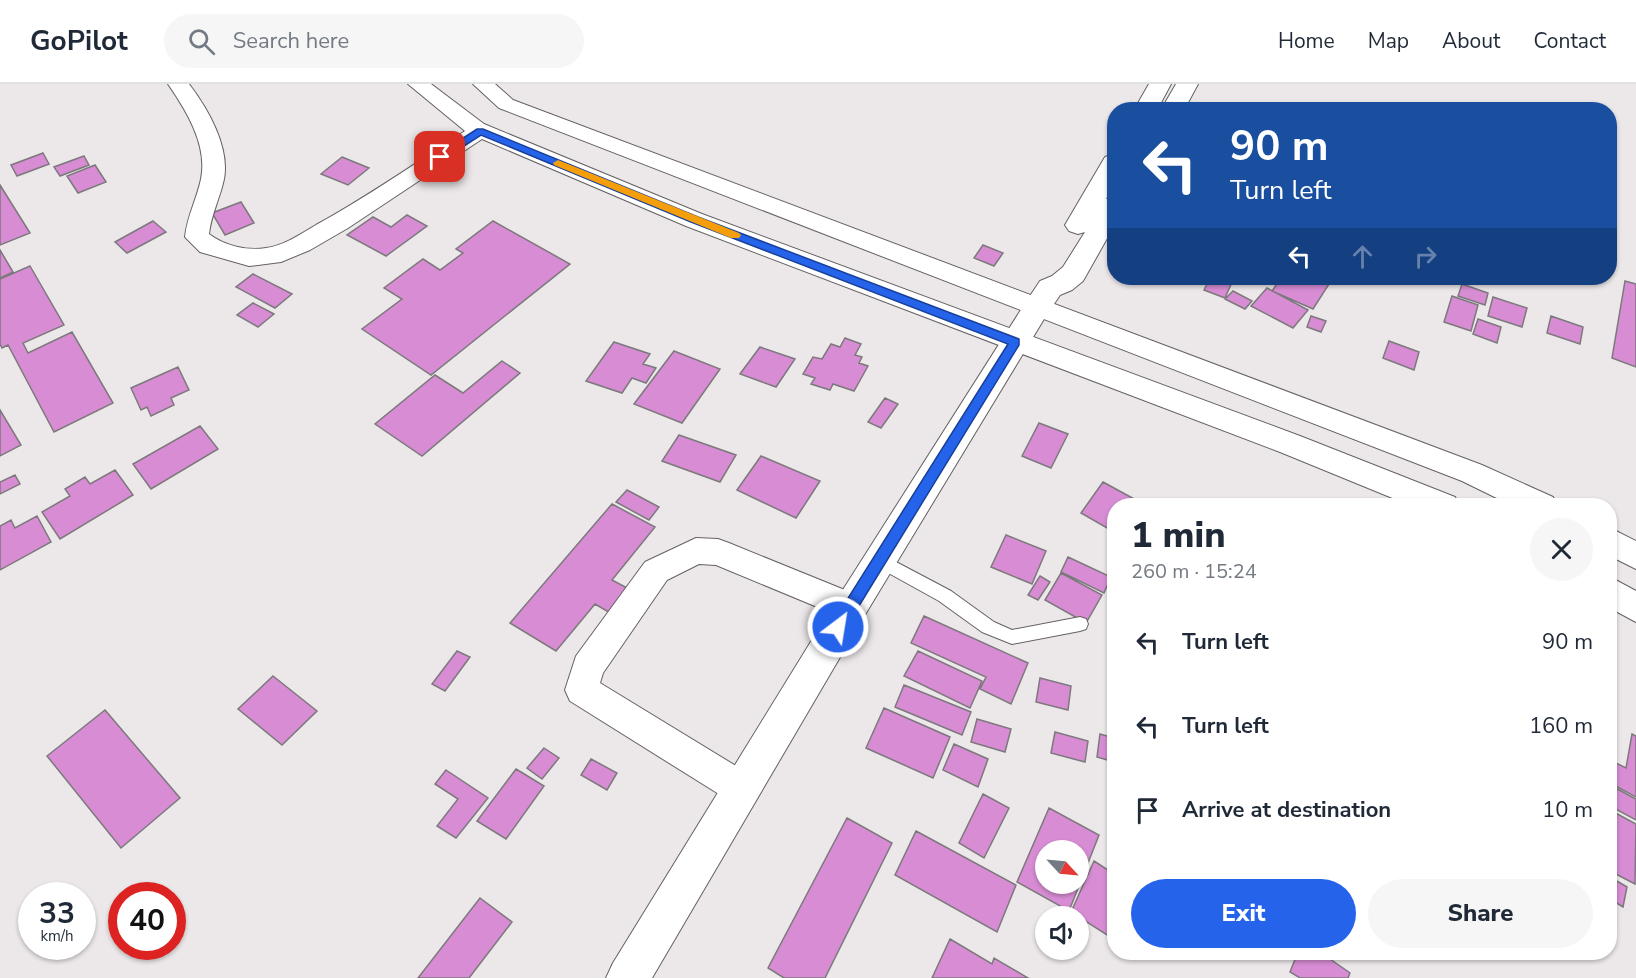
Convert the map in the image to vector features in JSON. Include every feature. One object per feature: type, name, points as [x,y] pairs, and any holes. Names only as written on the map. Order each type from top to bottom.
[{"type":"street","points":[[178,84],[194,106],[207,139],[214,169],[197,223],[197,237],[208,246],[249,258],[272,256],[301,244],[340,222],[480,131]]},
{"type":"street","points":[[418,84],[480,131],[694,220],[1017,339],[1425,498]]},
{"type":"street","points":[[483,84],[506,104],[1040,303],[1472,473],[1526,498]]},
{"type":"street","points":[[1150,102],[1160,84]]},
{"type":"street","points":[[1177,102],[1187,84]]},
{"type":"street","points":[[628,978],[850,607],[1040,303],[1050,273],[1107,174]]},
{"type":"street","points":[[1040,303],[1073,274],[1107,217]]},
{"type":"street","points":[[1617,545],[1636,556]]},
{"type":"street","points":[[742,789],[582,690],[588,667],[656,571],[696,551],[718,552],[850,607]]},
{"type":"street","points":[[1617,596],[1636,608]]},
{"type":"lane","points":[[879,560],[945,596],[988,627],[1012,637],[1080,624]]},
{"type":"building","points":[[43,153],[49,164],[17,176],[11,165]]},
{"type":"building","points":[[84,156],[89,165],[60,176],[54,167]]},
{"type":"building","points":[[342,157],[369,168],[348,185],[321,174]]},
{"type":"building","points":[[95,165],[106,182],[78,193],[67,176]]},
{"type":"building","points":[[0,185],[30,233],[0,245]]},
{"type":"building","points":[[241,202],[254,223],[225,235],[212,213]]},
{"type":"building","points":[[407,215],[427,226],[386,256],[347,235],[373,217],[391,227]]},
{"type":"building","points":[[153,221],[166,232],[127,253],[115,242]]},
{"type":"building","points":[[493,221],[570,264],[431,375],[362,329],[402,299],[384,288],[423,259],[440,270],[463,253],[456,249]]},
{"type":"building","points":[[983,245],[1003,253],[994,266],[974,258]]},
{"type":"building","points":[[0,250],[13,272],[0,278]]},
{"type":"building","points":[[30,266],[64,325],[23,343],[28,353],[72,332],[113,403],[54,432],[8,345],[2,348],[0,344],[0,279]]},
{"type":"building","points":[[253,274],[292,294],[275,308],[236,287]]},
{"type":"building","points":[[1625,281],[1636,284],[1636,367],[1612,358]]},
{"type":"building","points":[[1206,285],[1231,285],[1225,298],[1204,290]]},
{"type":"building","points":[[1276,285],[1328,285],[1313,309],[1272,291]]},
{"type":"building","points":[[1462,285],[1488,293],[1485,305],[1458,296]]},
{"type":"building","points":[[1267,288],[1308,310],[1293,328],[1251,306]]},
{"type":"building","points":[[1233,291],[1252,301],[1245,309],[1225,299]]},
{"type":"building","points":[[1452,296],[1478,305],[1471,331],[1444,322]]},
{"type":"building","points":[[1493,297],[1527,308],[1522,327],[1488,316]]},
{"type":"building","points":[[253,303],[274,314],[258,327],[237,315]]},
{"type":"building","points":[[1311,316],[1326,321],[1321,332],[1307,327]]},
{"type":"building","points":[[1551,316],[1583,327],[1580,344],[1547,333]]},
{"type":"building","points":[[1478,319],[1501,327],[1497,343],[1473,334]]},
{"type":"building","points":[[845,338],[861,344],[855,355],[862,357],[859,363],[868,366],[854,391],[833,384],[830,390],[811,384],[815,378],[803,374],[813,357],[822,359],[831,344],[840,347]]},
{"type":"building","points":[[1389,341],[1419,352],[1414,370],[1383,358]]},
{"type":"building","points":[[614,342],[650,354],[643,364],[656,368],[646,383],[632,378],[622,393],[586,381]]},
{"type":"building","points":[[760,347],[795,359],[776,387],[740,374]]},
{"type":"building","points":[[674,351],[720,369],[682,423],[634,404]]},
{"type":"building","points":[[502,361],[520,373],[422,456],[375,424],[435,375],[463,393]]},
{"type":"building","points":[[178,367],[189,390],[171,398],[174,405],[151,416],[147,407],[141,410],[131,388]]},
{"type":"building","points":[[885,398],[898,404],[881,428],[868,422]]},
{"type":"building","points":[[0,410],[21,445],[0,456]]},
{"type":"building","points":[[1039,423],[1068,434],[1051,468],[1022,456]]},
{"type":"building","points":[[200,426],[218,449],[151,489],[133,464]]},
{"type":"building","points":[[679,435],[736,455],[720,482],[662,461]]},
{"type":"building","points":[[761,456],[820,481],[796,518],[737,490]]},
{"type":"building","points":[[115,470],[133,495],[60,539],[42,512],[70,496],[65,489],[85,477],[90,484]]},
{"type":"building","points":[[15,475],[20,484],[0,494],[0,482]]},
{"type":"building","points":[[1103,482],[1132,498],[1107,498],[1107,528],[1081,513]]},
{"type":"building","points":[[627,490],[659,507],[649,520],[616,502]]},
{"type":"building","points":[[612,504],[655,527],[612,580],[631,590],[612,614],[595,604],[556,651],[510,623]]},
{"type":"building","points":[[37,516],[51,542],[0,570],[0,526],[11,520],[15,528]]},
{"type":"building","points":[[1006,535],[1046,551],[1032,584],[991,567]]},
{"type":"building","points":[[1068,557],[1107,575],[1107,586],[1104,593],[1061,572]]},
{"type":"building","points":[[1061,573],[1102,595],[1086,623],[1045,600]]},
{"type":"building","points":[[1040,576],[1050,582],[1038,600],[1028,595]]},
{"type":"building","points":[[924,616],[1028,663],[1011,704],[980,689],[986,677],[911,643]]},
{"type":"building","points":[[457,651],[470,657],[445,691],[432,684]]},
{"type":"building","points":[[918,651],[982,681],[970,708],[904,676]]},
{"type":"building","points":[[273,676],[317,711],[282,745],[238,709]]},
{"type":"building","points":[[1040,678],[1071,686],[1068,710],[1036,702]]},
{"type":"building","points":[[904,685],[971,712],[962,735],[895,707]]},
{"type":"building","points":[[884,708],[950,737],[933,778],[866,748]]},
{"type":"building","points":[[105,710],[180,798],[121,848],[47,756]]},
{"type":"building","points":[[977,719],[1011,729],[1005,752],[971,742]]},
{"type":"building","points":[[1055,732],[1088,741],[1085,762],[1051,753]]},
{"type":"building","points":[[1100,734],[1107,736],[1107,760],[1097,757]]},
{"type":"building","points":[[1632,734],[1636,736],[1636,797],[1617,787],[1617,764],[1626,768]]},
{"type":"building","points":[[954,744],[988,759],[978,787],[943,770]]},
{"type":"building","points":[[544,748],[559,758],[542,779],[527,768]]},
{"type":"building","points":[[591,759],[617,773],[607,790],[581,775]]},
{"type":"building","points":[[516,769],[544,786],[506,839],[477,821]]},
{"type":"building","points":[[446,770],[488,798],[456,838],[437,826],[458,799],[435,784]]},
{"type":"building","points":[[1617,789],[1636,799],[1636,820],[1617,810]]},
{"type":"building","points":[[983,794],[1009,808],[984,858],[959,843]]},
{"type":"building","points":[[1049,808],[1099,835],[1089,860],[1089,840],[1035,840]]},
{"type":"building","points":[[1617,814],[1636,824],[1635,884],[1617,875]]},
{"type":"building","points":[[847,818],[892,843],[825,978],[784,978],[768,968]]},
{"type":"building","points":[[916,831],[1016,885],[997,932],[895,875]]},
{"type":"building","points":[[1035,840],[1035,892],[1017,882]]},
{"type":"building","points":[[1094,861],[1107,869],[1107,935],[1089,924],[1089,906],[1074,906],[1079,894],[1089,894],[1089,872]]},
{"type":"building","points":[[1617,881],[1627,887],[1623,907],[1617,903]]},
{"type":"building","points":[[1039,894],[1076,894],[1071,906],[1060,906]]},
{"type":"building","points":[[480,898],[512,922],[469,978],[418,978]]},
{"type":"building","points":[[950,939],[992,964],[994,958],[1028,978],[932,978]]},
{"type":"building","points":[[1295,960],[1331,960],[1350,973],[1348,978],[1300,978],[1290,972]]},
{"type":"slow traffic","points":[[558,163],[735,235]]},
{"type":"route","points":[[440,157],[480,131],[694,220],[1015,342],[838,627]]}]
